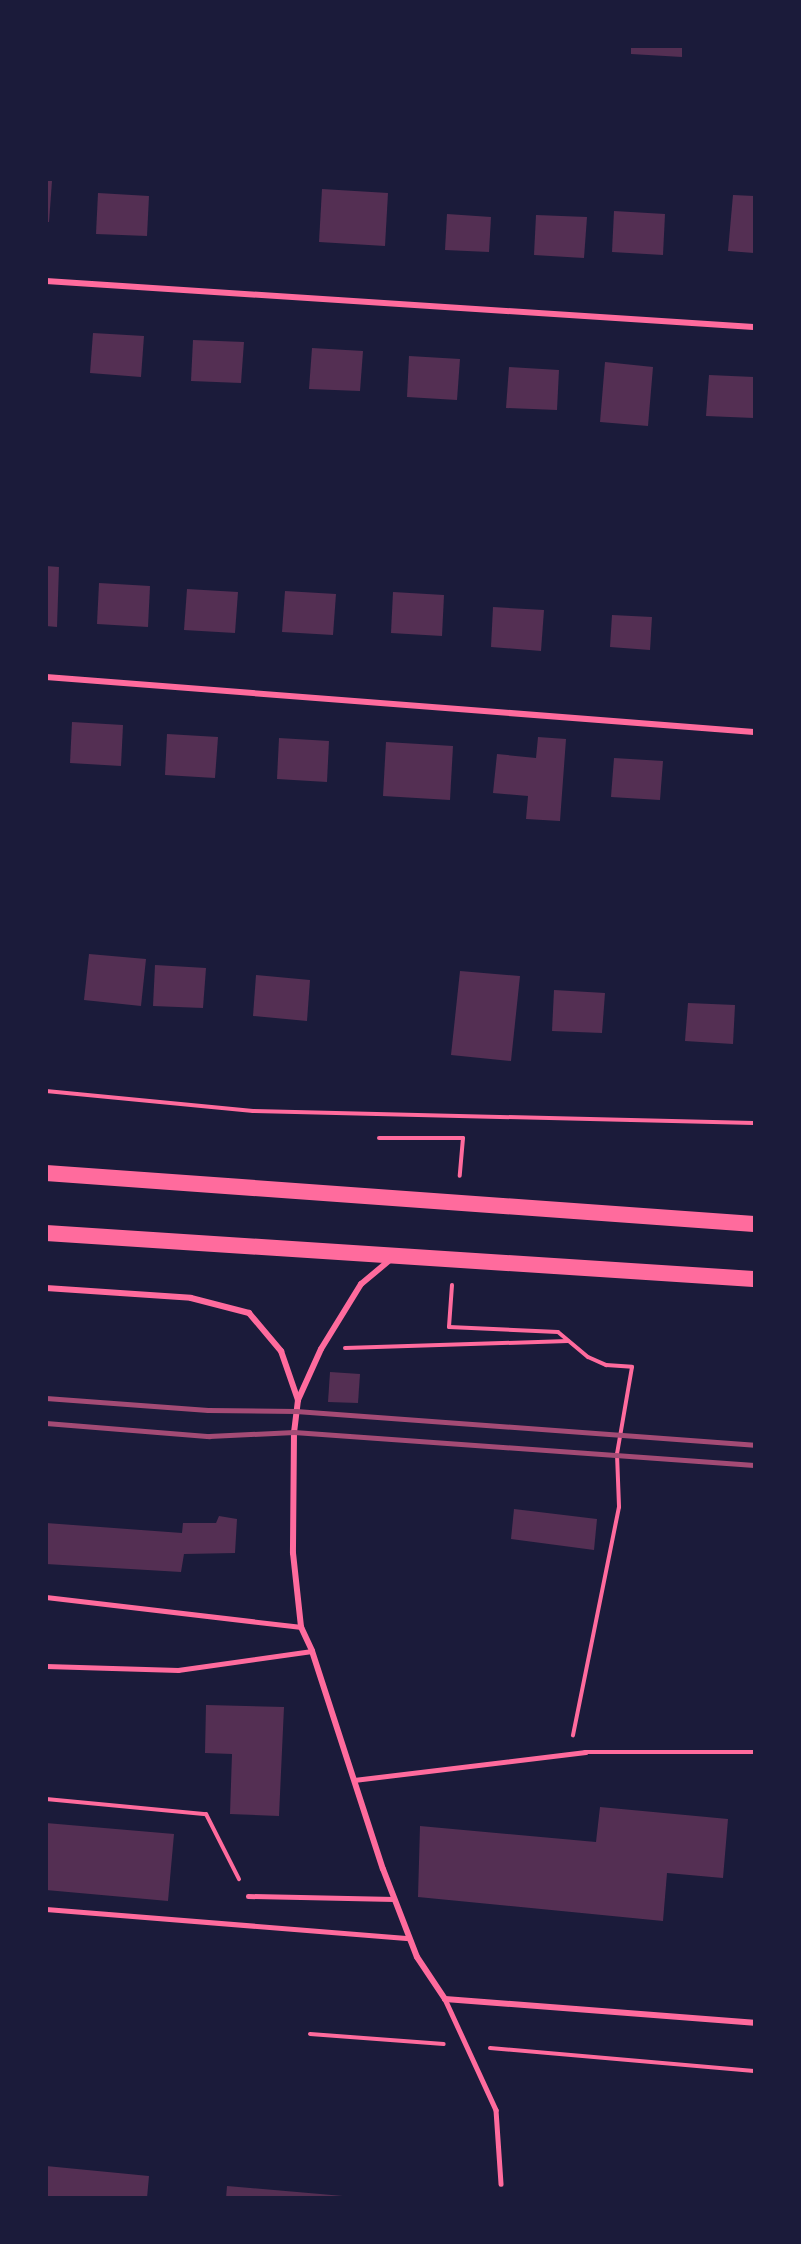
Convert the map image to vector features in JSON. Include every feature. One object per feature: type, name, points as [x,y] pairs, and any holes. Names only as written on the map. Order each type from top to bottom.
[{"type":"highway","points":[[46,1173],[754,1224]]},
{"type":"highway","points":[[46,1233],[754,1279]]},
{"type":"street","points":[[46,281],[754,327]]},
{"type":"street","points":[[46,677],[754,732]]},
{"type":"street","points":[[394,1257],[361,1284],[321,1349],[298,1400],[294,1432],[293,1553],[301,1627],[312,1652],[394,1899],[417,1957],[445,1999],[754,2023]]},
{"type":"street","points":[[46,1288],[191,1298],[249,1313],[281,1351],[298,1400]]},
{"type":"lane","points":[[46,1597],[301,1627]]},
{"type":"lane","points":[[46,1666],[178,1670],[312,1652]]},
{"type":"lane","points":[[354,1780],[570,1754],[754,1752]]},
{"type":"lane","points":[[248,1896],[394,1899]]},
{"type":"lane","points":[[46,1909],[409,1938]]},
{"type":"lane","points":[[445,1999],[496,2110],[501,2184]]},
{"type":"path","points":[[46,1091],[253,1111],[754,1123]]},
{"type":"path","points":[[379,1138],[463,1138]]},
{"type":"path","points":[[449,1327],[558,1332],[588,1356],[606,1365],[632,1367],[617,1454],[619,1507],[570,1754]]},
{"type":"path","points":[[321,1349],[569,1341]]},
{"type":"path","points":[[46,1799],[206,1814],[248,1896]]},
{"type":"path","points":[[310,2034],[754,2071]]},
{"type":"building","points":[[631,46],[682,46],[682,57],[631,54]]},
{"type":"building","points":[[46,181],[52,181],[49,222],[46,222]]},
{"type":"building","points":[[322,189],[388,193],[385,246],[319,242]]},
{"type":"building","points":[[98,193],[149,196],[147,236],[96,234]]},
{"type":"building","points":[[733,195],[754,196],[754,253],[728,251]]},
{"type":"building","points":[[614,211],[665,214],[663,255],[612,252]]},
{"type":"building","points":[[447,214],[491,217],[489,252],[445,250]]},
{"type":"building","points":[[536,215],[587,217],[584,258],[534,255]]},
{"type":"building","points":[[93,333],[144,336],[141,377],[90,373]]},
{"type":"building","points":[[193,340],[244,342],[241,383],[191,381]]},
{"type":"building","points":[[312,348],[363,351],[360,391],[309,389]]},
{"type":"building","points":[[409,356],[460,359],[457,400],[407,397]]},
{"type":"building","points":[[605,362],[653,367],[648,426],[600,422]]},
{"type":"building","points":[[509,367],[559,370],[557,410],[506,408]]},
{"type":"building","points":[[709,375],[754,377],[754,418],[706,416]]},
{"type":"building","points":[[46,566],[59,567],[57,627],[46,626]]},
{"type":"building","points":[[99,583],[150,586],[148,627],[97,624]]},
{"type":"building","points":[[187,589],[238,592],[235,633],[184,630]]},
{"type":"building","points":[[285,591],[336,594],[333,635],[282,632]]},
{"type":"building","points":[[393,592],[444,595],[442,636],[391,633]]},
{"type":"building","points":[[493,607],[544,610],[541,651],[491,647]]},
{"type":"building","points":[[612,615],[652,617],[650,650],[610,647]]},
{"type":"building","points":[[72,722],[123,725],[121,766],[70,763]]},
{"type":"building","points":[[167,734],[218,737],[215,778],[165,775]]},
{"type":"building","points":[[538,737],[566,739],[560,821],[526,819],[528,796],[493,793],[497,754],[536,758]]},
{"type":"building","points":[[279,738],[329,741],[327,782],[277,779]]},
{"type":"building","points":[[386,742],[453,746],[450,800],[383,796]]},
{"type":"building","points":[[614,758],[663,761],[660,800],[611,797]]},
{"type":"building","points":[[89,954],[146,959],[141,1006],[84,1000]]},
{"type":"building","points":[[155,965],[206,968],[203,1008],[153,1006]]},
{"type":"building","points":[[460,971],[520,976],[511,1061],[451,1055]]},
{"type":"building","points":[[256,975],[310,980],[307,1021],[253,1016]]},
{"type":"building","points":[[554,990],[605,993],[602,1033],[552,1031]]},
{"type":"building","points":[[688,1003],[735,1005],[733,1044],[685,1041]]},
{"type":"building","points":[[330,1372],[360,1374],[358,1403],[328,1402]]},
{"type":"building","points":[[514,1509],[597,1519],[594,1550],[511,1539]]},
{"type":"building","points":[[219,1516],[237,1519],[235,1553],[184,1554],[181,1572],[46,1564],[46,1523],[182,1533],[183,1523],[216,1523]]},
{"type":"building","points":[[206,1705],[284,1707],[279,1816],[230,1814],[232,1754],[205,1753]]},
{"type":"building","points":[[600,1807],[728,1819],[723,1878],[667,1873],[663,1921],[418,1897],[420,1826],[596,1842]]},
{"type":"building","points":[[46,1823],[174,1834],[168,1901],[46,1890]]},
{"type":"building","points":[[46,2166],[149,2176],[147,2198],[46,2198]]},
{"type":"building","points":[[227,2186],[343,2196],[343,2198],[226,2198]]},
{"type":"railway","points":[[46,1398],[208,1410],[296,1411],[754,1445]]},
{"type":"railway","points":[[46,1423],[209,1436],[294,1432],[754,1465]]}]
